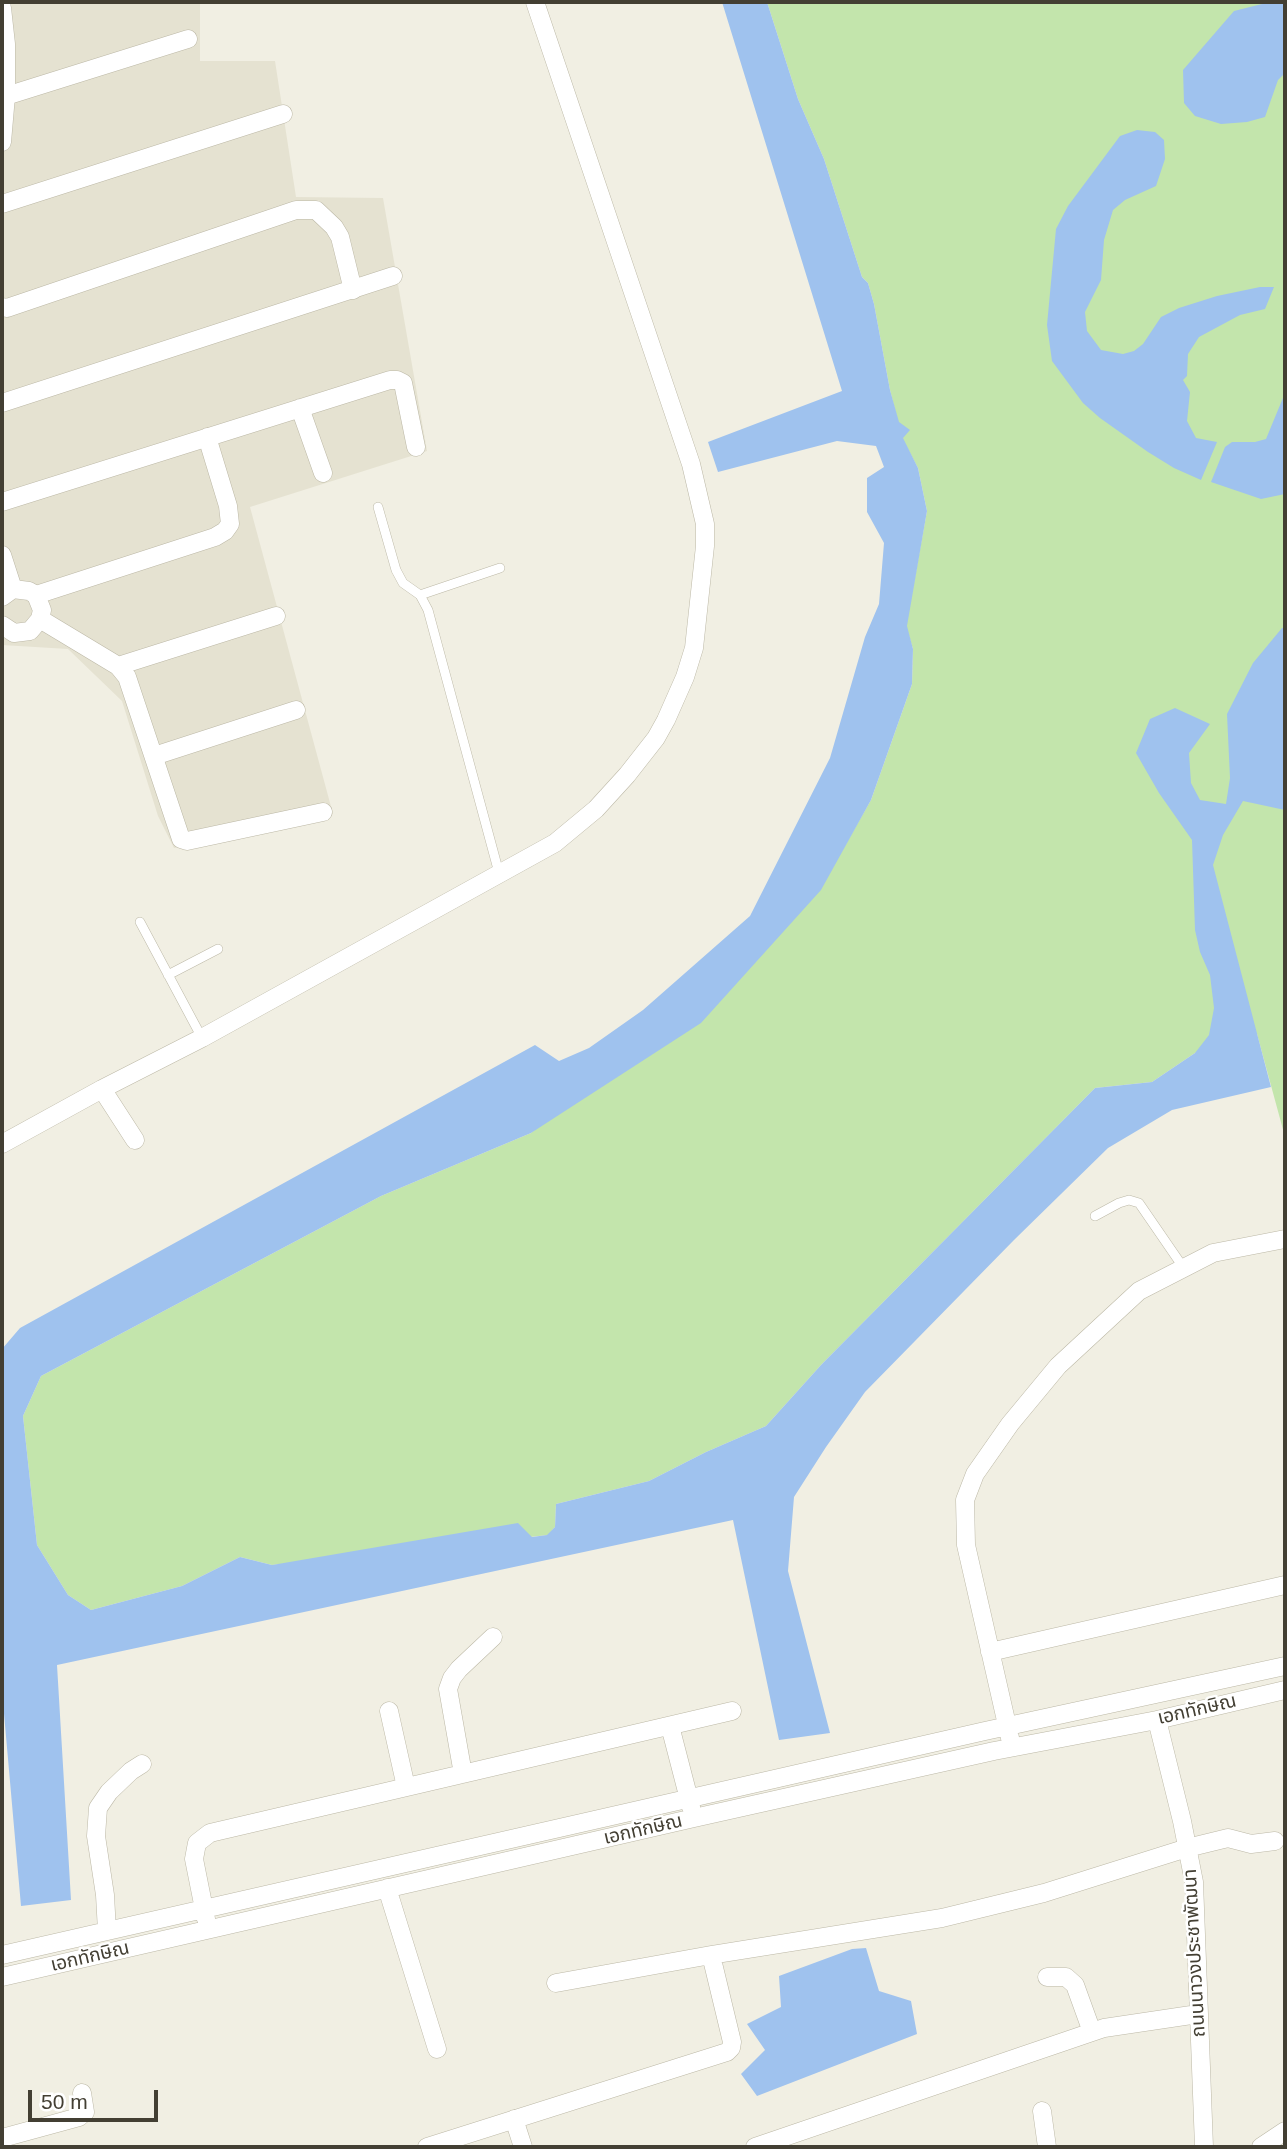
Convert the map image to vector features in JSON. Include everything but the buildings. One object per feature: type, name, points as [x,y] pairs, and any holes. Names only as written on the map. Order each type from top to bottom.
[{"type":"street","points":[[2,1144],[202,1038],[555,843],[596,809],[656,738],[685,677],[694,648],[705,524],[691,464],[535,2]]},
{"type":"street","points":[[2,8],[6,44],[6,96],[2,142]]},
{"type":"street","points":[[6,96],[188,39]]},
{"type":"street","points":[[2,204],[283,114]]},
{"type":"street","points":[[2,307],[7,308],[296,210],[316,210],[334,227],[340,237],[353,290]]},
{"type":"street","points":[[2,403],[393,276]]},
{"type":"street","points":[[2,502],[397,380],[405,390],[416,447]]},
{"type":"street","points":[[300,408],[323,473]]},
{"type":"street","points":[[36,596],[215,537],[225,531],[230,524],[228,506],[207,438]]},
{"type":"street","points":[[2,555],[8,593],[29,591],[36,596],[42,610],[40,619],[30,631],[14,633],[2,625]]},
{"type":"street","points":[[118,666],[276,616]]},
{"type":"street","points":[[40,619],[118,666],[127,677],[181,839],[187,841],[323,811]]},
{"type":"street","points":[[155,756],[296,710]]},
{"type":"street","points":[[102,1089],[135,1140]]},
{"type":"street","points":[[1012,1749],[964,1528],[965,1500],[975,1474],[1010,1424],[1058,1366],[1139,1291],[1213,1253],[1285,1238]]},
{"type":"street","points":[[990,1652],[1285,1585]]},
{"type":"street","points":[[463,1774],[448,1689],[459,1669],[493,1637]]},
{"type":"street","points":[[2,1955],[689,1798],[1285,1666]]},
{"type":"street","name":"เอกทักษิณ","points":[[2,1977],[694,1818],[1157,1720],[1285,1690]]},
{"type":"street","points":[[389,1711],[406,1787]]},
{"type":"street","points":[[209,1929],[194,1859],[197,1843],[210,1833],[732,1711]]},
{"type":"street","name":"ถนนนาวงประชาพัฒนา","points":[[1157,1720],[1187,1848],[1196,1910],[1204,2147]]},
{"type":"street","points":[[670,1726],[694,1818]]},
{"type":"street","points":[[107,1931],[105,1895],[96,1836],[98,1808],[109,1792],[142,1764]]},
{"type":"street","points":[[556,1983],[942,1918],[1044,1893],[1187,1848],[1228,1838],[1251,1844],[1275,1841]]},
{"type":"street","points":[[387,1888],[438,2049]]},
{"type":"street","points":[[427,2147],[727,2052],[732,2042],[711,1955]]},
{"type":"street","points":[[1047,1977],[1066,1978],[1074,1985],[1091,2032]]},
{"type":"street","points":[[755,2147],[1091,2032],[1136,2022],[1198,2014]]},
{"type":"street","points":[[2,2138],[79,2117],[85,2112],[82,2093]]},
{"type":"street","points":[[1042,2111],[1047,2147]]},
{"type":"street","points":[[514,2119],[523,2147]]},
{"type":"street","points":[[1261,2147],[1285,2131]]},
{"type":"lane","points":[[378,507],[396,570],[403,583],[420,595],[428,610],[499,873]]},
{"type":"lane","points":[[420,595],[500,568]]},
{"type":"lane","points":[[140,922],[202,1038]]},
{"type":"lane","points":[[168,975],[218,949]]},
{"type":"lane","points":[[1095,1216],[1129,1200],[1139,1203],[1183,1267]]},
{"type":"shaded area","points":[[2,2],[200,2],[200,61],[275,61],[296,197],[383,198],[427,451],[250,507],[333,814],[174,848],[158,816],[122,701],[68,649],[2,645]]},
{"type":"green space","points":[[767,2],[1285,2],[1285,1137],[1257,1034],[1195,1053],[1152,1082],[1095,1088],[821,1365],[766,1426],[649,1481],[556,1504],[555,1527],[548,1535],[272,1565],[240,1557],[182,1586],[91,1610],[68,1595],[37,1545],[23,1416],[41,1376],[381,1196],[531,1133],[820,889],[871,800],[912,684],[913,649],[906,626],[927,511],[918,468],[902,438],[868,283],[862,277],[824,159],[798,99]]},
{"type":"water","points":[[722,2],[767,2],[798,99],[824,159],[862,277],[868,283],[890,390],[899,422],[910,430],[903,438],[918,468],[927,511],[907,626],[913,649],[912,684],[871,800],[821,890],[701,1023],[531,1133],[381,1196],[41,1376],[23,1416],[37,1545],[68,1595],[91,1610],[182,1586],[240,1557],[272,1565],[518,1523],[532,1537],[547,1535],[555,1527],[556,1504],[649,1481],[766,1426],[821,1365],[1095,1088],[1152,1082],[1195,1053],[1209,1035],[1214,1008],[1210,975],[1200,952],[1195,930],[1192,840],[1159,793],[1136,753],[1150,719],[1175,708],[1210,724],[1189,753],[1191,783],[1200,800],[1226,804],[1230,778],[1227,714],[1253,663],[1282,628],[1285,628],[1285,810],[1243,801],[1223,835],[1213,865],[1271,1087],[1172,1110],[1108,1148],[865,1392],[826,1447],[794,1497],[788,1571],[830,1733],[779,1740],[733,1520],[57,1665],[71,1900],[21,1906],[2,1691],[2,1349],[20,1328],[535,1045],[559,1061],[589,1048],[643,1010],[750,916],[830,758],[865,637],[879,604],[884,543],[867,512],[867,478],[884,467],[876,446],[837,441],[718,472],[708,442],[842,391]]},
{"type":"water","points":[[1270,2],[1285,2],[1285,73],[1278,80],[1265,117],[1247,122],[1221,124],[1195,116],[1184,103],[1183,70],[1234,11]]},
{"type":"water","points":[[1137,130],[1155,132],[1164,140],[1165,159],[1156,186],[1125,200],[1113,210],[1104,240],[1101,280],[1085,312],[1087,331],[1101,350],[1123,354],[1134,351],[1143,344],[1161,317],[1179,308],[1217,296],[1260,287],[1274,287],[1265,309],[1240,315],[1199,337],[1188,354],[1187,376],[1183,380],[1190,392],[1187,421],[1196,438],[1217,442],[1201,480],[1174,468],[1100,418],[1083,403],[1052,361],[1047,325],[1056,229],[1068,206],[1120,136]]},
{"type":"water","points":[[1285,393],[1285,494],[1261,499],[1211,482],[1225,447],[1232,442],[1266,439]]},
{"type":"water","points":[[866,1948],[879,1991],[911,2001],[917,2034],[757,2096],[741,2074],[765,2050],[747,2024],[781,2007],[779,1976],[852,1949]]}]
